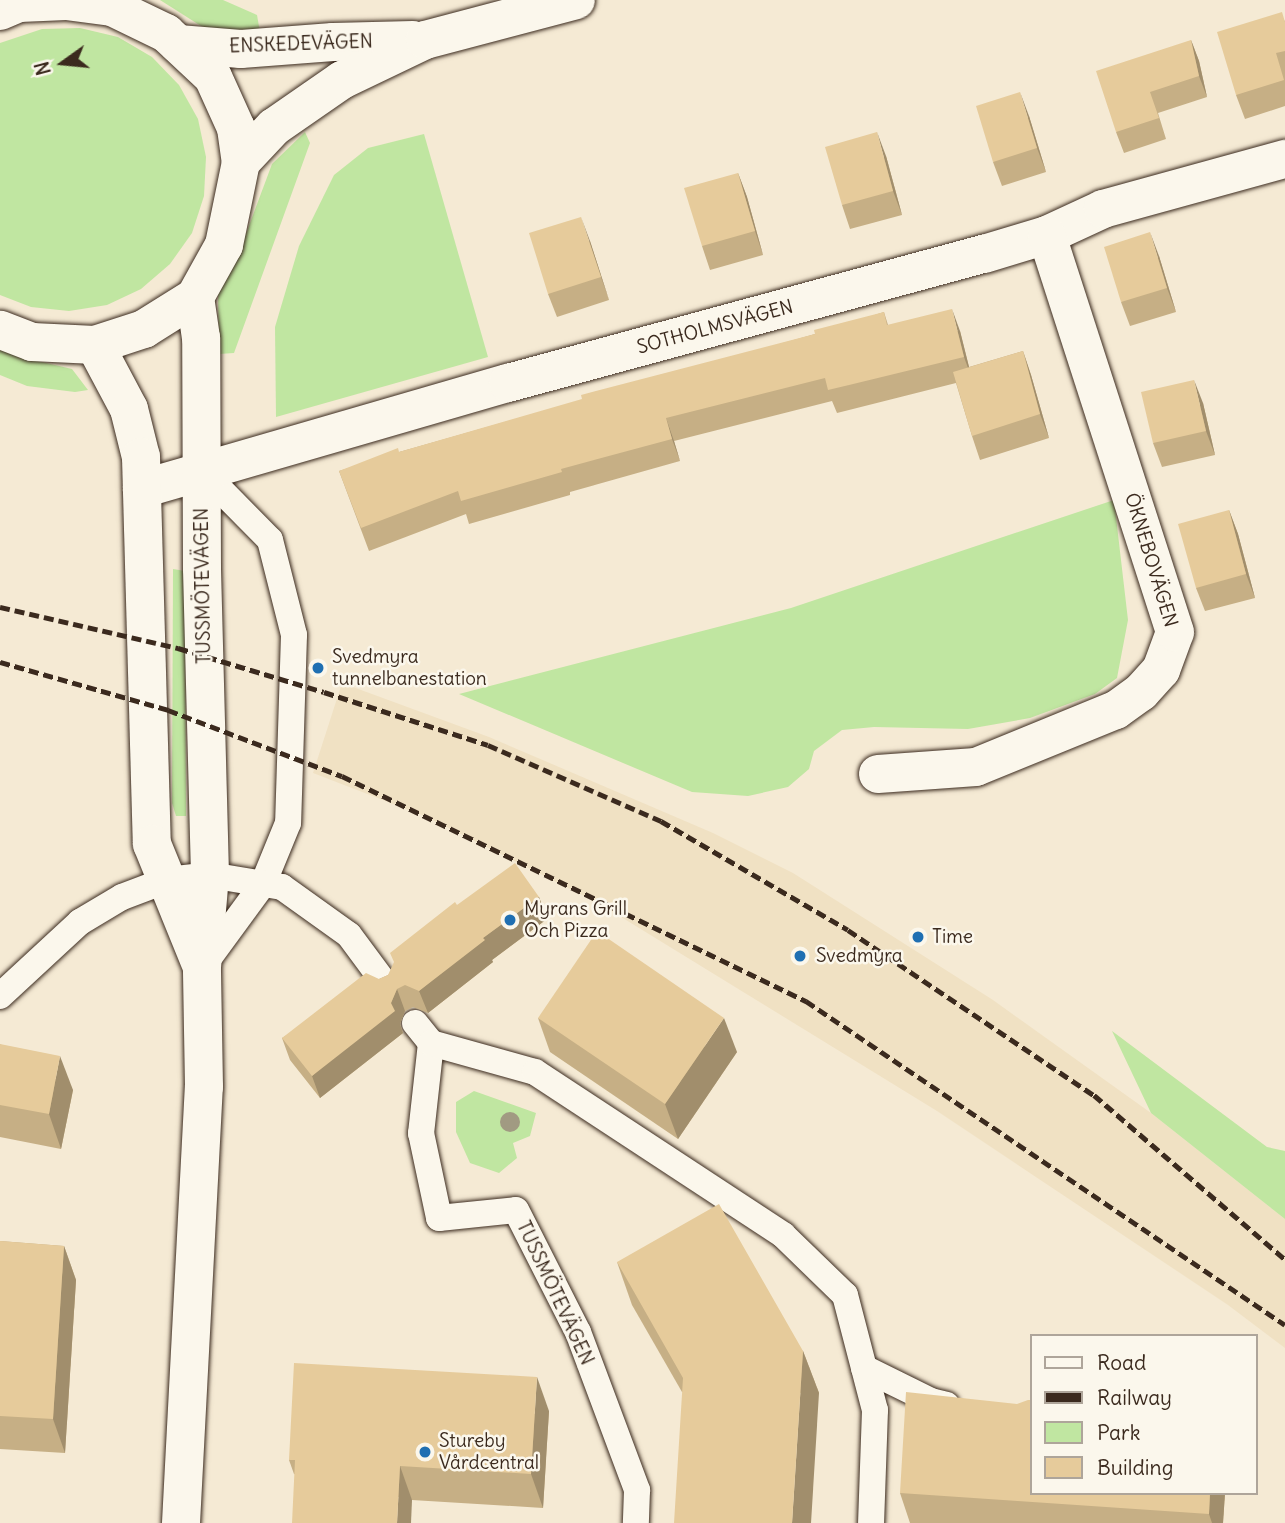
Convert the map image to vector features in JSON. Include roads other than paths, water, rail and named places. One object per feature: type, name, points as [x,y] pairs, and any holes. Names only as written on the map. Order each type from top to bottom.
[{"type":"street","name":"ENSKEDEVÄGEN","points":[[241,162],[274,127],[342,80],[425,40],[576,0]]},
{"type":"street","points":[[0,330],[32,342],[95,345],[144,329],[195,297],[224,245],[241,162],[236,128],[214,77],[166,33],[111,7],[66,1],[12,4]]},
{"type":"street","name":"ENSKEDEVÄGEN","points":[[178,44],[240,49],[333,42],[425,40]]},
{"type":"street","name":"SOTHOLMSVÄGEN","points":[[142,489],[508,383],[1047,235],[1103,209],[1285,159]]},
{"type":"street","name":"ÖKNEBOVÄGEN","points":[[878,774],[976,767],[1116,709],[1141,692],[1161,670],[1175,632],[1047,235]]},
{"type":"street","name":"TUSSMÖTEVÄGEN","points":[[181,1523],[205,1087],[202,967],[210,875],[202,568],[201,338],[195,297]]},
{"type":"street","name":"TUSSMÖTEVÄGEN","points":[[95,345],[129,409],[141,457],[152,844],[202,967]]},
{"type":"lane","points":[[202,967],[263,884],[288,823],[294,635],[270,540],[203,472]]},
{"type":"lane","points":[[0,996],[80,922],[122,897],[167,880],[210,875],[282,887],[349,935],[386,985]]},
{"type":"lane","name":"TUSSMÖTEVÄGEN","points":[[636,1523],[637,1490],[582,1344],[516,1210],[439,1218],[421,1133],[423,1033],[535,1072],[783,1235],[845,1295],[864,1368]]},
{"type":"lane","points":[[864,1368],[931,1401],[969,1410]]},
{"type":"lane","points":[[864,1368],[875,1410],[870,1523]]},
{"type":"railway","points":[[0,607],[178,648],[488,745],[661,821],[848,930],[1094,1095],[1285,1259]]},
{"type":"railway","points":[[0,662],[168,710],[342,776],[806,1001],[1285,1325]]},
{"type":"place","name":"Svedmyra tunnelbanestation","points":[[318,668]]},
{"type":"place","name":"Myrans Grill Och Pizza","points":[[510,920]]},
{"type":"place","name":"Time","points":[[918,937]]},
{"type":"place","name":"Svedmyra","points":[[800,956]]},
{"type":"place","name":"Stureby Vårdcentral","points":[[425,1452]]}]
